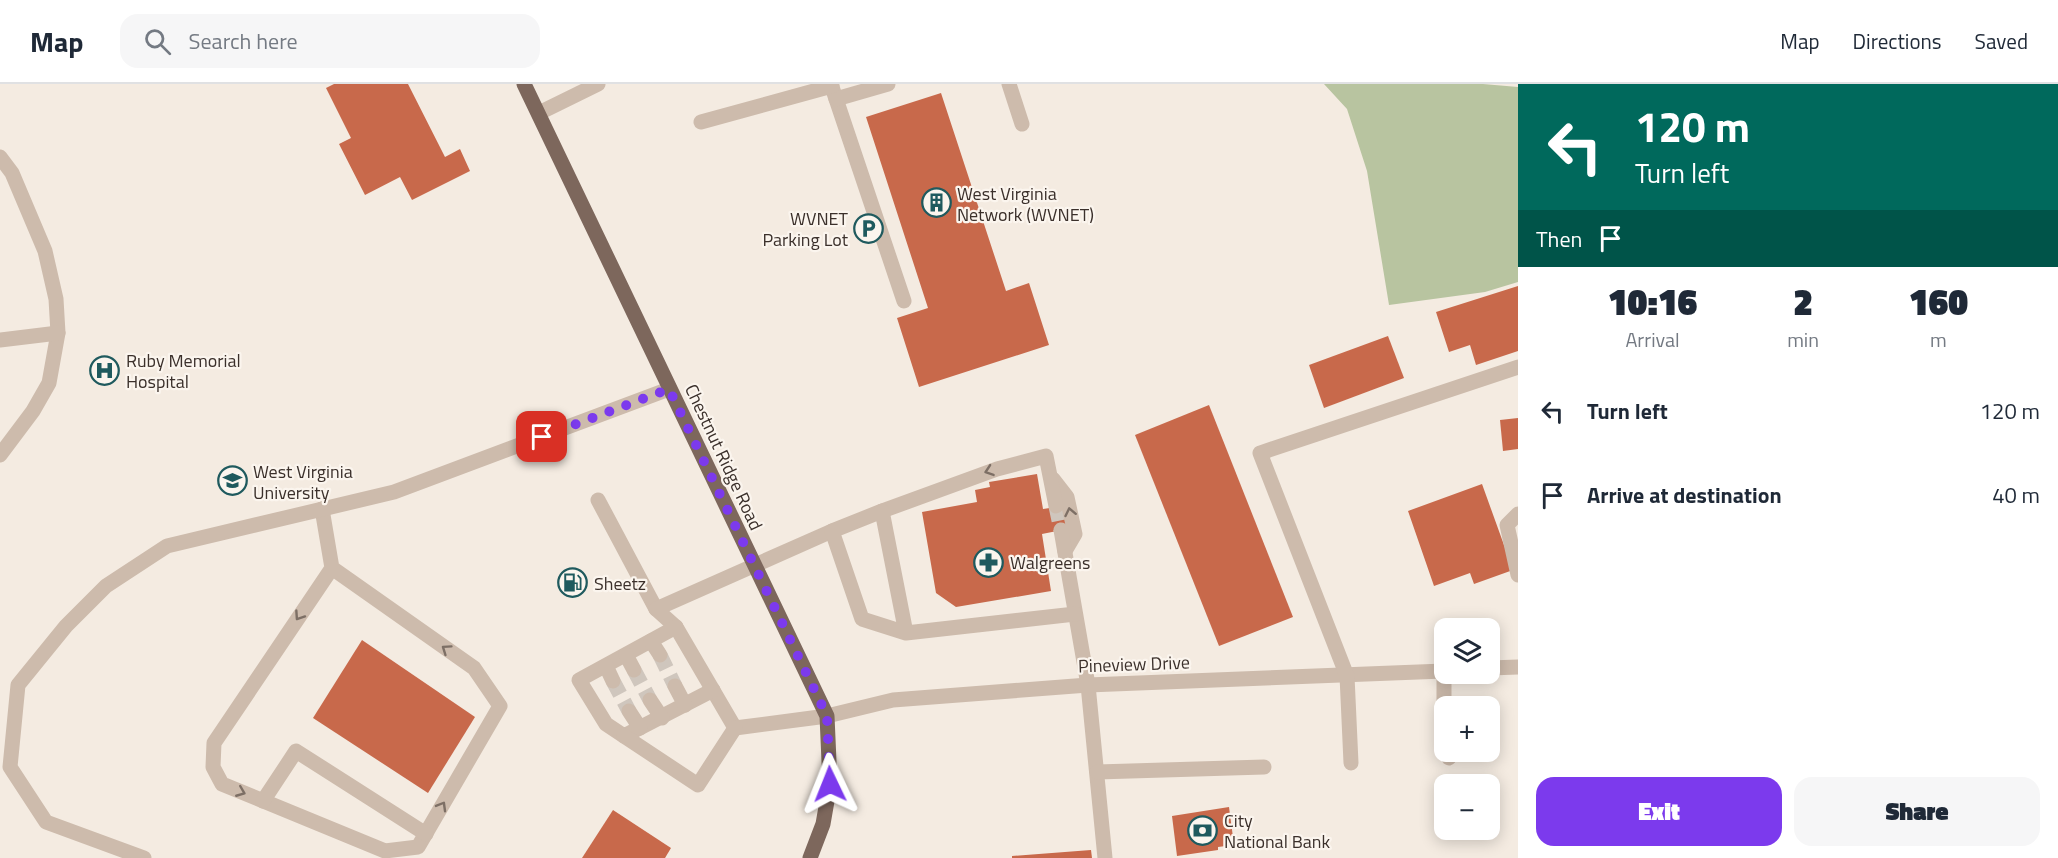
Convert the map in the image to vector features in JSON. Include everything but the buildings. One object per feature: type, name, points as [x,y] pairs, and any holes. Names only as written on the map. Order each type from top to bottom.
[{"type":"main road","name":"Chestnut Ridge Road","points":[[524,84],[753,566],[827,716],[830,784],[823,824],[810,858]]},
{"type":"street","points":[[539,113],[598,84]]},
{"type":"street","points":[[701,122],[833,89],[888,84]]},
{"type":"street","points":[[1009,84],[1022,124]]},
{"type":"street","points":[[833,89],[904,301]]},
{"type":"street","points":[[0,157],[12,173],[45,251],[56,299],[58,333],[49,383],[33,411],[0,455]]},
{"type":"street","points":[[0,339],[58,333]]},
{"type":"street","points":[[1351,763],[1347,676],[1260,453],[1518,367]]},
{"type":"street","points":[[144,858],[46,822],[10,767],[18,685],[66,626],[106,586],[167,546],[394,492],[669,389]]},
{"type":"street","points":[[656,609],[882,511],[997,469],[1046,456],[1056,506]]},
{"type":"street","points":[[1051,476],[1067,496],[1075,534],[1065,551]]},
{"type":"street","points":[[598,500],[656,609],[676,627],[735,728],[698,785],[606,724],[579,680],[676,627]]},
{"type":"street","points":[[322,509],[332,568],[214,743],[213,767],[222,784],[385,851],[418,847],[500,706],[474,668],[332,568]]},
{"type":"street","points":[[882,511],[906,633]]},
{"type":"street","points":[[1518,514],[1507,525],[1518,575]]},
{"type":"street","points":[[1061,530],[1088,685],[1105,858]]},
{"type":"street","points":[[832,531],[862,619],[906,633],[1075,614]]},
{"type":"street","points":[[651,641],[660,655]]},
{"type":"street","points":[[626,655],[634,670]]},
{"type":"street","points":[[606,666],[614,681]]},
{"type":"street","points":[[1500,668],[1518,667]]},
{"type":"street","name":"Pineview Drive","points":[[735,728],[827,716],[893,700],[1088,685],[1434,672]]},
{"type":"street","points":[[675,686],[685,705]]},
{"type":"street","points":[[624,736],[714,690]]},
{"type":"street","points":[[650,699],[662,718]]},
{"type":"street","points":[[630,711],[640,728]]},
{"type":"street","points":[[263,801],[296,751],[426,834]]},
{"type":"street","points":[[1097,771],[1264,767]]},
{"type":"green space","points":[[1324,84],[1483,84],[1518,87],[1518,282],[1485,292],[1389,305],[1367,171],[1347,109]]},
{"type":"tunnel","points":[[1056,506],[1061,530]]},
{"type":"tunnel","points":[[660,655],[675,686]]},
{"type":"tunnel","points":[[634,670],[650,700]]},
{"type":"tunnel","points":[[613,681],[629,711]]},
{"type":"place","name":"West Virginia Network (WVNET)","points":[[936,203]]},
{"type":"place","name":"WVNET Parking Lot","points":[[869,228]]},
{"type":"place","name":"Ruby Memorial Hospital","points":[[105,370]]},
{"type":"place","name":"West Virginia University","points":[[232,481]]},
{"type":"place","name":"Walgreens","points":[[989,562]]},
{"type":"place","name":"Sheetz","points":[[573,583]]},
{"type":"place","name":"City National Bank","points":[[1203,830]]},
{"type":"route","points":[[542,437],[669,389],[827,716],[830,784]]}]
